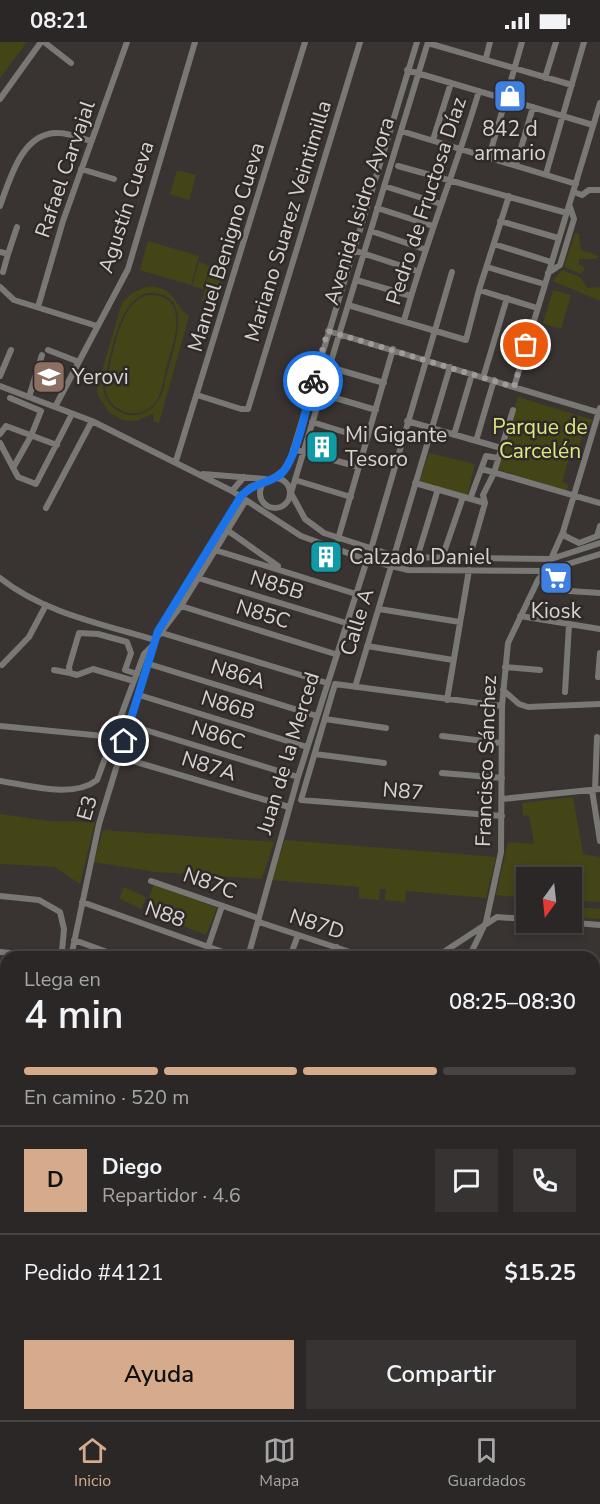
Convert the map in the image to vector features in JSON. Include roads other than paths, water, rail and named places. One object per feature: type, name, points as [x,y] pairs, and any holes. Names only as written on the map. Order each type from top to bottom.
[{"type":"street","points":[[0,99],[42,42],[71,63]]},
{"type":"street","name":"Rafael Carvajal","points":[[38,308],[81,169],[127,42]]},
{"type":"street","name":"Agustín Cueva","points":[[55,407],[128,269],[195,42]]},
{"type":"street","name":"Manuel Benigno Cueva","points":[[176,461],[305,42]]},
{"type":"street","name":"Mariano Suarez Veintimilla","points":[[197,395],[241,409],[248,409],[360,42]]},
{"type":"street","name":"Avenida Isidro Ayora","points":[[268,480],[284,470],[293,449],[417,42]]},
{"type":"street","points":[[428,42],[572,85]]},
{"type":"street","name":"Avenida Isidro Ayora","points":[[292,494],[428,42]]},
{"type":"street","points":[[486,58],[490,42]]},
{"type":"street","points":[[489,157],[522,42]]},
{"type":"street","points":[[545,78],[556,42]]},
{"type":"street","points":[[546,174],[584,42]]},
{"type":"street","points":[[407,70],[593,125]]},
{"type":"street","points":[[433,140],[451,83]]},
{"type":"street","name":"Pedro de Fructosa Díaz","points":[[404,321],[424,249],[462,149],[478,91]]},
{"type":"street","points":[[514,387],[600,103]]},
{"type":"street","points":[[516,165],[533,107]]},
{"type":"street","points":[[401,131],[576,184]]},
{"type":"street","points":[[0,206],[16,166],[25,150],[34,142],[45,135],[56,132],[91,141]]},
{"type":"street","points":[[398,166],[568,210],[574,219],[560,265],[548,273]]},
{"type":"street","points":[[81,169],[114,179]]},
{"type":"street","points":[[384,186],[441,204]]},
{"type":"street","points":[[574,192],[582,195],[589,190],[600,190]]},
{"type":"street","points":[[348,305],[466,340],[479,290],[509,196]]},
{"type":"street","points":[[377,208],[433,226]]},
{"type":"street","points":[[500,221],[558,238]]},
{"type":"street","points":[[3,272],[16,227]]},
{"type":"street","points":[[371,231],[424,249]]},
{"type":"street","points":[[494,244],[551,262]]},
{"type":"street","points":[[352,250],[417,271]]},
{"type":"street","points":[[0,252],[8,254]]},
{"type":"street","points":[[487,267],[544,284]]},
{"type":"street","points":[[371,549],[452,272]]},
{"type":"street","points":[[356,280],[411,296]]},
{"type":"street","points":[[0,287],[14,300],[96,326]]},
{"type":"street","points":[[479,290],[537,308]]},
{"type":"street","points":[[483,378],[507,298]]},
{"type":"street","points":[[328,331],[600,412],[563,532],[551,559]]},
{"type":"street","points":[[338,538],[393,349]]},
{"type":"street","points":[[0,376],[11,350]]},
{"type":"street","points":[[29,398],[45,352],[79,362]]},
{"type":"street","points":[[329,367],[384,382]]},
{"type":"street","points":[[394,556],[450,367]]},
{"type":"street","points":[[454,435],[472,374]]},
{"type":"street","points":[[476,441],[494,380]]},
{"type":"street","points":[[0,386],[92,420],[176,461],[244,498],[302,536],[391,567],[408,570],[545,571],[600,554]]},
{"type":"street","points":[[332,397],[376,410]]},
{"type":"street","points":[[10,398],[41,411],[31,436],[13,468]]},
{"type":"street","points":[[469,559],[484,500],[513,410]]},
{"type":"street","points":[[0,443],[18,477],[36,484],[72,414]]},
{"type":"street","points":[[46,508],[92,420]]},
{"type":"street","points":[[407,421],[501,448]]},
{"type":"street","points":[[312,423],[368,439]]},
{"type":"street","points":[[0,434],[6,426],[57,445]]},
{"type":"street","points":[[293,449],[359,467]]},
{"type":"street","points":[[442,558],[466,498],[476,489],[487,455],[498,458]]},
{"type":"street","points":[[482,469],[600,503]]},
{"type":"street","points":[[201,474],[243,477],[285,484],[305,519],[324,533],[394,556],[551,559],[600,543]]},
{"type":"street","points":[[232,491],[243,477]]},
{"type":"street","points":[[266,502],[259,492],[268,480]]},
{"type":"street","name":"E3","points":[[157,639],[181,606],[250,487],[268,480]]},
{"type":"street","points":[[295,480],[351,497]]},
{"type":"street","points":[[415,483],[466,498],[484,500]]},
{"type":"street","points":[[417,558],[438,489]]},
{"type":"street","points":[[476,489],[484,500]]},
{"type":"street","points":[[244,498],[284,506],[290,501],[292,494]]},
{"type":"street","name":"E3","points":[[72,951],[82,902],[112,795],[119,757],[157,639],[244,498]]},
{"type":"street","points":[[563,532],[565,536],[579,543],[599,535],[600,526]]},
{"type":"street","points":[[227,530],[283,569]]},
{"type":"street","points":[[215,550],[283,569],[356,594]]},
{"type":"street","name":"Juan de la Merced","points":[[250,951],[307,747],[367,560]]},
{"type":"street","name":"Calle A","points":[[355,687],[391,567]]},
{"type":"street","points":[[447,700],[469,570]]},
{"type":"street","name":"Francisco Sánchez","points":[[472,951],[486,922],[501,852],[502,706],[508,643],[538,580],[545,571]]},
{"type":"street","points":[[0,578],[46,605],[81,619],[327,683]]},
{"type":"street","name":"N85B","points":[[198,578],[346,623]]},
{"type":"street","points":[[538,580],[569,591],[600,593]]},
{"type":"street","points":[[2,665],[29,637],[46,605]]},
{"type":"street","name":"N85C","points":[[181,606],[335,654]]},
{"type":"street","points":[[378,609],[460,622]]},
{"type":"street","points":[[520,616],[569,626],[600,629]]},
{"type":"street","points":[[565,692],[569,626]]},
{"type":"street","points":[[70,673],[79,633],[82,631],[127,642],[131,649],[125,670],[136,678]]},
{"type":"street","points":[[0,781],[68,789],[89,786],[102,770],[144,654],[157,639]]},
{"type":"street","points":[[367,646],[453,660]]},
{"type":"street","points":[[598,677],[600,653]]},
{"type":"street","name":"N86A","points":[[149,664],[317,716]]},
{"type":"street","points":[[506,667],[540,670]]},
{"type":"street","points":[[54,670],[77,675],[93,669],[136,678]]},
{"type":"street","points":[[384,764],[315,754],[335,684],[502,706]]},
{"type":"street","points":[[503,690],[519,704],[528,707],[600,704]]},
{"type":"street","name":"N86B","points":[[139,694],[307,747]]},
{"type":"street","points":[[325,719],[386,728]]},
{"type":"street","name":"N86C","points":[[129,724],[298,777]]},
{"type":"street","points":[[0,726],[114,737]]},
{"type":"street","points":[[442,735],[501,743]]},
{"type":"street","points":[[597,737],[596,790],[600,841]]},
{"type":"street","name":"N87","points":[[315,754],[301,800],[502,816]]},
{"type":"street","name":"N87A","points":[[119,757],[289,807]]},
{"type":"street","points":[[441,773],[501,778]]},
{"type":"street","points":[[502,799],[596,790]]},
{"type":"street","name":"N87C","points":[[151,881],[176,888],[258,920]]},
{"type":"street","points":[[0,896],[39,900],[60,912],[64,939],[62,951]]},
{"type":"street","name":"N88","points":[[82,902],[220,951]]},
{"type":"street","points":[[208,947],[222,906]]},
{"type":"street","points":[[445,951],[486,922],[497,917],[516,918]]},
{"type":"street","name":"N87D","points":[[258,920],[348,951]]},
{"type":"street","points":[[582,924],[600,926]]},
{"type":"street","points":[[292,951],[298,935]]},
{"type":"street","points":[[74,940],[104,951]]},
{"type":"street","points":[[335,951],[337,947]]},
{"type":"place","name":"842 d armario","points":[[510,96]]},
{"type":"place","name":"Yerovi","points":[[49,377]]},
{"type":"place","name":"Mi Gigante Tesoro","points":[[322,447]]},
{"type":"place","name":"Calzado Daniel","points":[[326,557]]},
{"type":"place","name":"Kiosk","points":[[556,578]]},
{"type":"park label","name":"Parque de Carcelén","points":[[540,439]]}]
